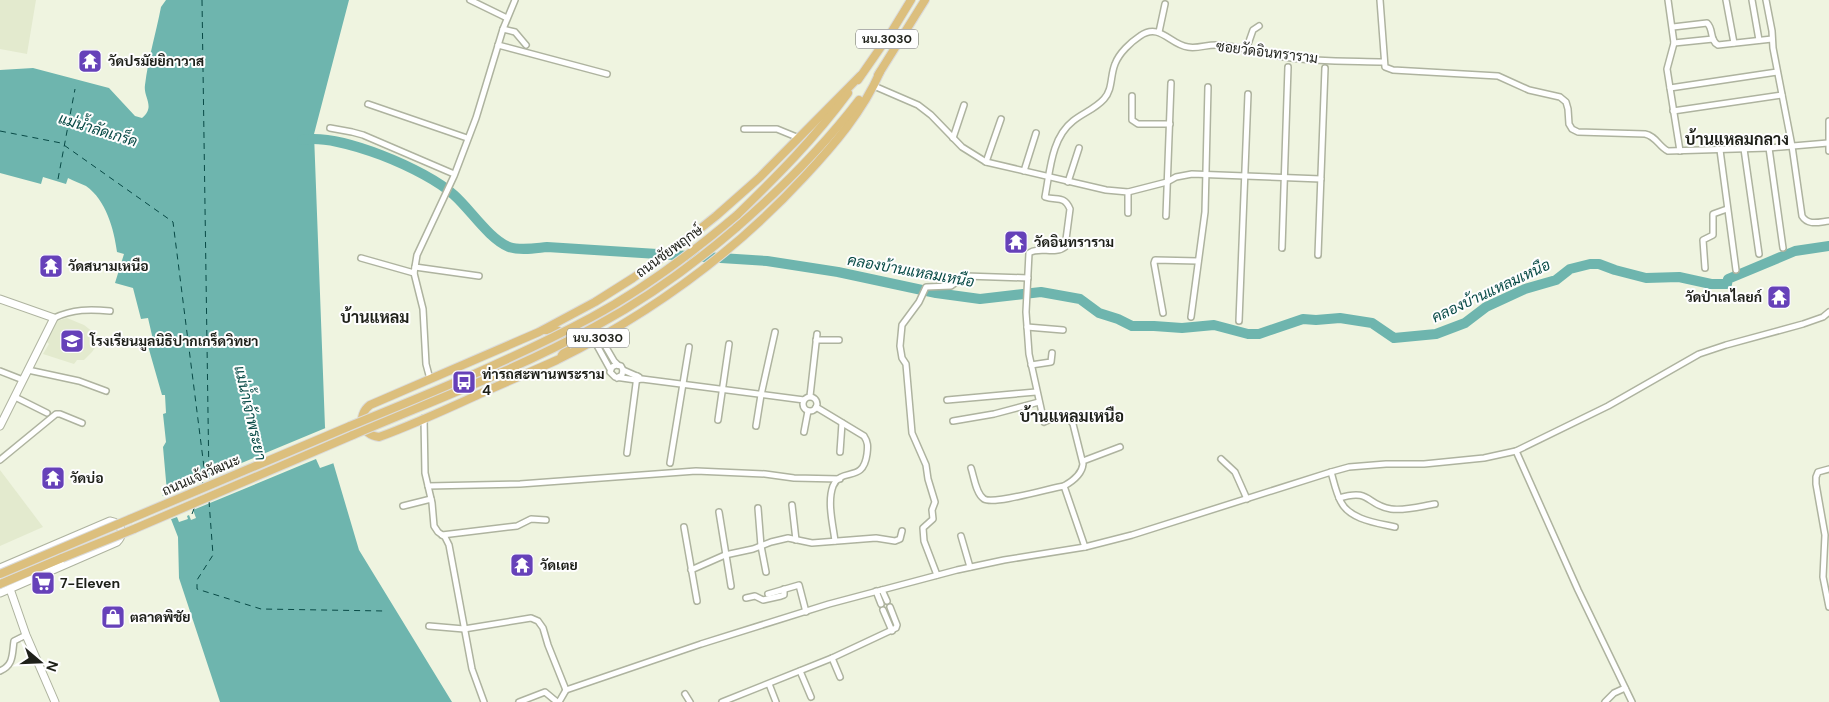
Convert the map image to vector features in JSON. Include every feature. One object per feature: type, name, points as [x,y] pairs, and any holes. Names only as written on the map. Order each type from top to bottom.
[{"type":"main road","name":"ถนนชัยพฤกษ์","points":[[350,426],[537,345],[592,317],[697,248],[737,214],[803,150],[888,38],[911,0]]},
{"type":"main road","name":"ถนนชัยพฤกษ์","points":[[353,435],[480,382],[597,326],[664,284],[705,254],[775,193],[816,151],[880,72],[925,0]]},
{"type":"main road","name":"ถนนชัยพฤกษ์","points":[[860,76],[744,190],[678,246],[652,265],[595,302],[539,332],[370,405],[361,417],[362,426],[366,432],[380,437],[424,418],[558,359],[651,307],[698,274],[768,215],[829,151],[874,86],[880,72]]},
{"type":"main road","points":[[539,332],[551,329],[564,335],[568,344],[567,350],[558,359]]},
{"type":"main road","name":"ถนนแจ้งวัฒนะ","points":[[1,581],[350,426]]},
{"type":"main road","name":"ถนนแจ้งวัฒนะ","points":[[1,581],[134,529],[353,435]]},
{"type":"street","points":[[470,0],[507,18]]},
{"type":"street","points":[[430,379],[426,364],[423,310],[415,270],[417,255],[422,240],[445,197],[476,118],[503,29],[515,0]]},
{"type":"street","points":[[1380,0],[1385,67],[1393,70],[1498,76],[1530,90],[1560,97],[1566,102],[1569,124],[1572,129],[1578,132],[1645,134],[1652,136],[1665,150],[1680,151],[1768,148],[1828,143]]},
{"type":"street","points":[[1668,0],[1674,44],[1668,59],[1667,69],[1680,151]]},
{"type":"street","points":[[1726,0],[1734,43]]},
{"type":"street","points":[[1752,0],[1759,40]]},
{"type":"street","points":[[1766,0],[1804,219],[1810,222],[1829,221]]},
{"type":"street","points":[[971,468],[980,494],[983,499],[988,501],[1018,497],[1064,486],[1082,468],[1073,424],[1070,420],[1064,418],[1044,422],[1036,392],[1027,327],[1028,259],[1031,251],[1054,251],[1066,248],[1070,209],[1068,204],[1064,200],[1045,197],[1058,139],[1064,128],[1074,119],[1098,106],[1106,98],[1110,91],[1114,65],[1118,58],[1141,35],[1149,32],[1160,32],[1166,4]]},
{"type":"street","points":[[1672,26],[1707,23],[1710,25],[1713,39],[1718,45],[1772,39]]},
{"type":"street","points":[[1246,50],[1253,30],[1259,26]]},
{"type":"street","points":[[503,29],[515,32],[526,45]]},
{"type":"street","name":"ซอยวัดอินทราราม","points":[[1160,32],[1185,47],[1219,44],[1300,59],[1384,62]]},
{"type":"street","points":[[1674,44],[1713,39]]},
{"type":"street","points":[[498,45],[607,74]]},
{"type":"street","points":[[1282,248],[1288,67]]},
{"type":"street","points":[[1318,255],[1325,68]]},
{"type":"street","points":[[1670,88],[1777,72]]},
{"type":"street","points":[[1166,216],[1171,83]]},
{"type":"street","points":[[874,86],[918,106],[930,115],[962,147],[986,162],[1106,190],[1128,192],[1167,182],[1176,177],[1206,174],[1284,179],[1321,179]]},
{"type":"street","points":[[1191,317],[1205,212],[1208,87]]},
{"type":"street","points":[[1239,321],[1248,94]]},
{"type":"street","points":[[1673,111],[1782,95]]},
{"type":"street","points":[[1132,96],[1132,120],[1134,123],[1170,124]]},
{"type":"street","points":[[368,104],[467,138]]},
{"type":"street","points":[[953,138],[964,105]]},
{"type":"street","points":[[986,162],[1001,119]]},
{"type":"street","points":[[1829,121],[1829,151]]},
{"type":"street","points":[[330,128],[363,135],[453,177]]},
{"type":"street","points":[[744,128],[777,129],[800,137]]},
{"type":"street","points":[[1024,171],[1036,133]]},
{"type":"street","points":[[1068,182],[1078,148]]},
{"type":"street","points":[[1768,148],[1783,248]]},
{"type":"street","points":[[1744,149],[1758,254]]},
{"type":"street","points":[[1720,150],[1736,270]]},
{"type":"street","points":[[1128,192],[1128,212]]},
{"type":"street","points":[[1705,268],[1703,240],[1713,235],[1712,214],[1727,209]]},
{"type":"street","points":[[361,258],[415,270],[478,276]]},
{"type":"street","points":[[1163,313],[1155,260],[1198,261]]},
{"type":"street","points":[[937,575],[924,541],[923,529],[933,519],[932,510],[934,502],[926,465],[912,433],[906,364],[902,358],[900,346],[902,324],[919,302],[924,290],[951,286],[965,276],[1028,278]]},
{"type":"street","points":[[0,299],[54,318]]},
{"type":"street","points":[[0,426],[54,318],[67,312],[91,309],[110,312]]},
{"type":"street","points":[[520,702],[545,692],[558,702],[566,690],[701,644],[876,591],[970,567],[1085,547],[1132,535],[1349,467],[1386,464],[1424,464],[1484,458],[1516,451],[1608,406],[1699,354],[1803,324],[1823,317],[1829,312]]},
{"type":"street","points":[[1027,327],[1063,330]]},
{"type":"street","points":[[756,426],[775,332]]},
{"type":"street","points":[[810,396],[816,337],[840,340]]},
{"type":"street","points":[[597,338],[614,362],[623,370],[638,378]]},
{"type":"street","points":[[597,338],[611,374],[617,378],[638,378],[804,400],[810,396]]},
{"type":"street","points":[[718,420],[729,344]]},
{"type":"street","points":[[670,463],[689,347]]},
{"type":"street","points":[[1031,365],[1051,362],[1052,353]]},
{"type":"street","points":[[610,369],[613,365],[618,365]]},
{"type":"street","points":[[28,370],[79,381],[106,391]]},
{"type":"street","points":[[617,378],[622,375],[623,370]]},
{"type":"street","points":[[0,371],[23,380]]},
{"type":"street","points":[[628,453],[638,378]]},
{"type":"street","points":[[947,400],[1036,392]]},
{"type":"street","points":[[810,396],[816,400],[816,407]]},
{"type":"street","points":[[15,397],[47,413]]},
{"type":"street","points":[[804,400],[803,405],[808,411]]},
{"type":"street","points":[[953,422],[1039,402]]},
{"type":"street","points":[[808,411],[816,407]]},
{"type":"street","points":[[816,407],[864,436],[868,441],[864,468],[835,482],[832,489],[834,541]]},
{"type":"street","points":[[804,432],[808,411]]},
{"type":"street","points":[[0,460],[56,414],[82,423]]},
{"type":"street","points":[[424,418],[424,469],[431,499],[434,526],[449,545],[472,669],[484,702]]},
{"type":"street","points":[[840,452],[842,423]]},
{"type":"street","points":[[1082,461],[1120,447]]},
{"type":"street","points":[[1516,451],[1578,590],[1632,702]]},
{"type":"street","points":[[1221,459],[1234,470],[1247,499]]},
{"type":"street","points":[[1829,469],[1818,472],[1816,484],[1825,527],[1823,577],[1829,607]]},
{"type":"street","points":[[428,486],[520,484],[696,471],[766,474],[794,478],[840,479]]},
{"type":"street","points":[[1331,472],[1342,504],[1360,518],[1395,527]]},
{"type":"street","points":[[1064,486],[1085,547]]},
{"type":"street","points":[[1339,498],[1352,494],[1363,495],[1380,505],[1392,509],[1435,504]]},
{"type":"street","points":[[403,506],[431,499]]},
{"type":"street","points":[[792,505],[796,540]]},
{"type":"street","points":[[758,508],[761,546],[766,572]]},
{"type":"street","points":[[719,512],[731,586]]},
{"type":"street","points":[[442,535],[517,526],[526,521],[536,519],[546,520]]},
{"type":"street","points":[[0,568],[110,521],[120,526],[122,532],[118,542],[0,593]]},
{"type":"street","points":[[684,527],[697,601]]},
{"type":"street","points":[[691,570],[725,555],[788,538],[812,543],[876,538],[896,541],[900,540],[902,532]]},
{"type":"street","points":[[961,536],[970,567]]},
{"type":"street","points":[[56,545],[61,551],[64,564]]},
{"type":"street","points":[[768,594],[799,585],[806,612]]},
{"type":"street","points":[[10,589],[26,635],[55,702]]},
{"type":"street","points":[[746,598],[755,596],[763,600],[781,596],[784,595],[784,589]]},
{"type":"street","points":[[722,702],[738,699],[892,631],[897,627],[882,590]]},
{"type":"street","points":[[876,591],[892,631]]},
{"type":"street","points":[[429,626],[464,629],[531,618],[535,619],[543,628],[566,690]]},
{"type":"street","points":[[0,671],[11,662],[14,641],[26,635]]},
{"type":"street","points":[[832,658],[840,677]]},
{"type":"street","points":[[800,671],[810,697]]},
{"type":"street","points":[[769,684],[776,702]]},
{"type":"street","points":[[1605,702],[1614,693],[1625,688]]},
{"type":"street","points":[[685,694],[690,702]]},
{"type":"shaded area","points":[[0,0],[36,0],[27,54],[0,49]]},
{"type":"shaded area","name":"โรงเรียนมูลนิธิปากเกร็ดวิทยา","points":[[67,318],[84,325],[98,336],[96,340],[99,342],[84,360],[77,360],[74,364],[43,354],[49,344],[45,340],[57,321]]},
{"type":"shaded area","points":[[0,470],[43,527],[0,546]]},
{"type":"water","points":[[166,0],[349,0],[314,134],[325,427],[330,452],[359,550],[452,702],[220,702],[179,578],[178,537],[162,496],[167,492],[163,447],[166,442],[163,414],[166,413],[165,395],[162,395],[148,346],[154,344],[148,318],[141,319],[133,288],[115,283],[124,254],[117,252],[114,234],[104,207],[86,186],[68,178],[66,184],[43,177],[41,184],[0,173],[0,70],[33,68],[109,88],[135,116],[142,118],[149,106],[145,90],[148,66],[161,7]]},
{"type":"pier","points":[[328,427],[334,463],[320,468],[316,459],[193,510],[196,518],[191,520],[189,515],[187,516],[188,519],[179,522],[177,517],[169,520],[160,497]]},
{"type":"waterway","name":"คลองบ้านแหลมเหนือ","points":[[302,140],[318,139],[359,147],[423,174],[454,195],[487,231],[509,247],[518,249],[547,247],[767,261],[838,272],[936,293],[980,299],[1041,292],[1080,299],[1099,313],[1132,326],[1182,328],[1214,325],[1248,334],[1259,334],[1303,319],[1340,318],[1372,323],[1394,338],[1436,334],[1465,323],[1486,307],[1525,289],[1556,280],[1570,269],[1590,264],[1599,264],[1646,278],[1679,277],[1711,284],[1727,284],[1728,279],[1795,251],[1829,246]]},
{"type":"ferry route","points":[[202,0],[209,482]]},
{"type":"ferry route","points":[[58,179],[75,89]]},
{"type":"ferry route","points":[[0,131],[61,143],[173,222],[205,475],[202,485]]},
{"type":"ferry route","points":[[209,501],[213,555],[197,580],[197,589],[261,609],[385,611]]},
{"type":"ferry route","points":[[192,514],[195,506]]},
{"type":"place","name":"วัดปรมัยยิกาวาส","points":[[90,61]]},
{"type":"place","name":"วัดอินทราราม","points":[[1016,242]]},
{"type":"place","name":"วัดสนามเหนือ","points":[[51,266]]},
{"type":"place","name":"วัดป่าเลไลยก์","points":[[1779,297]]},
{"type":"place","name":"โรงเรียนมูลนิธิปากเกร็ดวิทยา","points":[[72,341]]},
{"type":"place","name":"ท่ารถสะพานพระราม 4","points":[[464,382]]},
{"type":"place","name":"วัดบ่อ","points":[[53,478]]},
{"type":"place","name":"วัดเตย","points":[[522,565]]},
{"type":"place","name":"7-Eleven","points":[[43,583]]},
{"type":"place","name":"ตลาดพิชัย","points":[[113,617]]},
{"type":"district","name":"บ้านแหลมกลาง","points":[[1737,139]]},
{"type":"district","name":"บ้านแหลม","points":[[375,317]]},
{"type":"district","name":"บ้านแหลมเหนือ","points":[[1072,416]]},
{"type":"water label","name":"แม่น้ำลัดเกร็ด","points":[[98,130]]},
{"type":"water label","name":"แม่น้ำเจ้าพระยา","points":[[250,413]]}]
